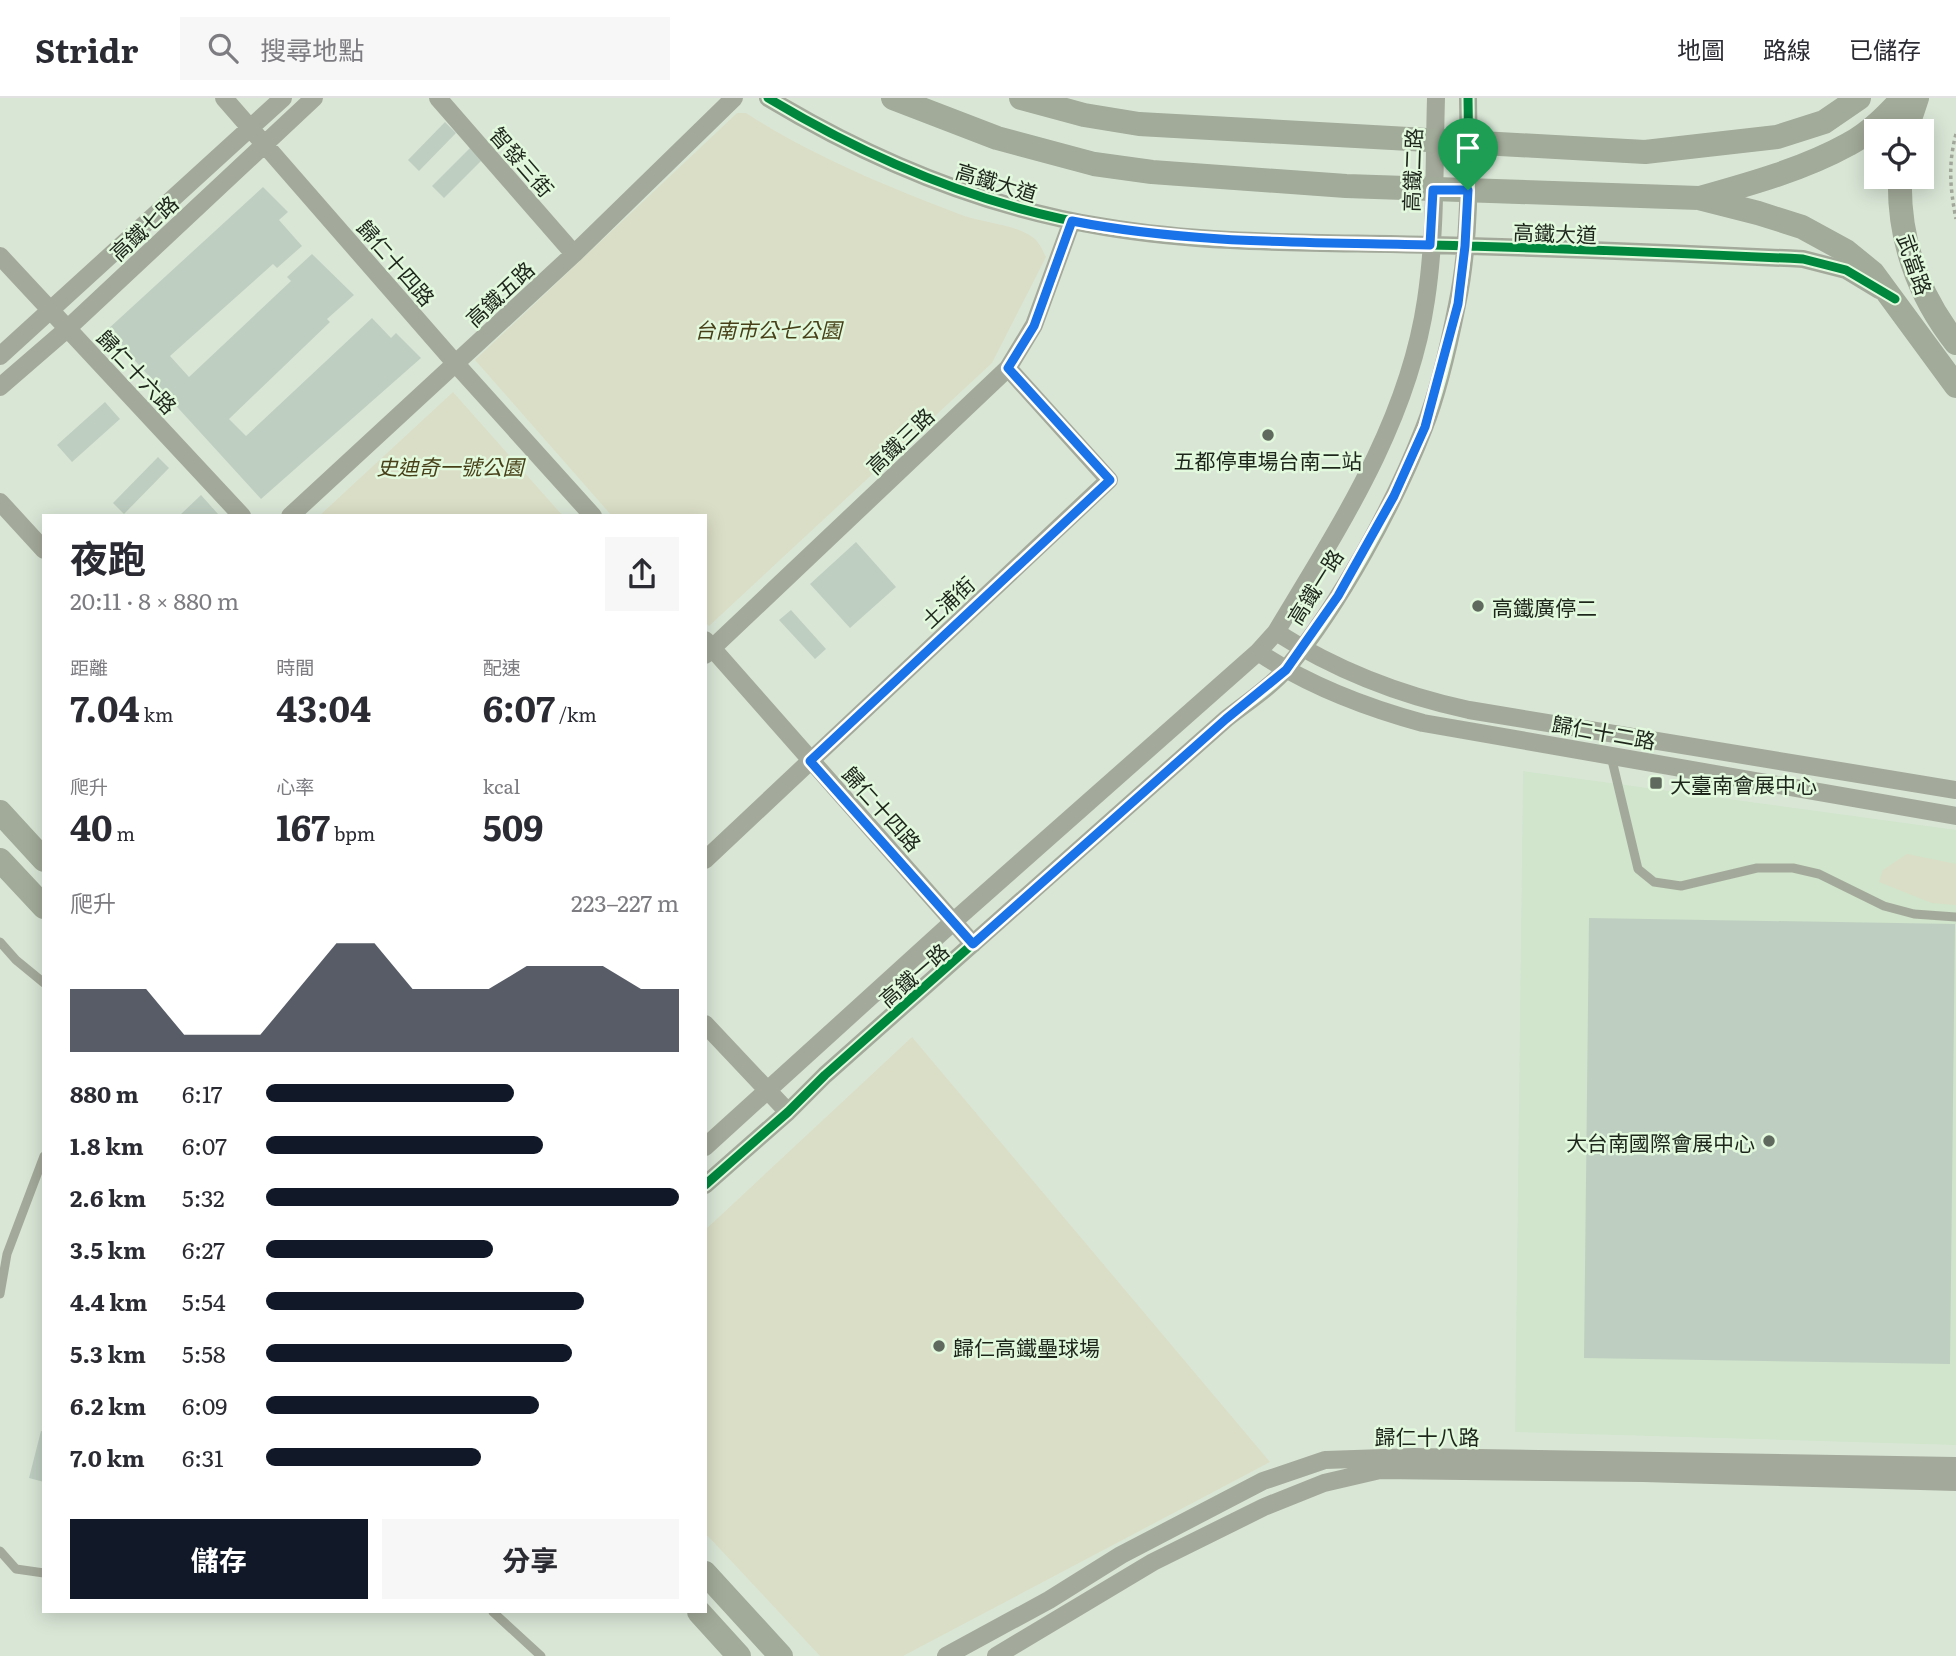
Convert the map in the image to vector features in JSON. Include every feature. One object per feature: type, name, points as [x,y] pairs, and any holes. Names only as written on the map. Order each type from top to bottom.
[{"type":"street","name":"歸仁十四路","points":[[224,98],[591,514]]},
{"type":"street","name":"高鐵七路","points":[[0,356],[283,98]]},
{"type":"street","name":"高鐵七路","points":[[0,387],[67,329],[314,98]]},
{"type":"street","name":"智發三街","points":[[438,98],[575,254]]},
{"type":"street","name":"高鐵五路","points":[[292,514],[575,254],[734,98]]},
{"type":"street","name":"高鐵大道","points":[[768,98],[898,166],[957,188],[1072,221],[1132,231],[1210,239],[1803,259],[1846,270],[1895,299]]},
{"type":"street","name":"高鐵大道","points":[[893,98],[997,138],[1094,164],[1206,178],[1433,190],[1699,198],[1802,227],[1846,251],[1873,273],[1895,299]]},
{"type":"street","points":[[1021,98],[1084,115],[1139,124],[1645,152],[1777,137],[1824,122],[1859,98]]},
{"type":"street","name":"高鐵二路","points":[[1430,245],[1436,98]]},
{"type":"street","points":[[1468,98],[1469,141]]},
{"type":"street","name":"高鐵大道","points":[[1699,198],[1751,183],[1851,144],[1882,120],[1903,98]]},
{"type":"street","points":[[1910,119],[1916,98]]},
{"type":"street","name":"高鐵一路","points":[[707,1183],[1226,719],[1286,670],[1338,596],[1394,496],[1425,427],[1458,304],[1465,246],[1469,141]]},
{"type":"street","name":"武當路","points":[[1901,189],[1904,233],[1913,264],[1926,299],[1956,343]]},
{"type":"street","name":"高鐵三路","points":[[708,648],[1008,368],[1034,326],[1072,221]]},
{"type":"street","name":"高鐵一路","points":[[707,1145],[954,921],[1258,652],[1276,632],[1376,460],[1402,395],[1426,300],[1430,245]]},
{"type":"street","name":"歸仁十六路","points":[[0,256],[240,514]]},
{"type":"street","name":"武當路","points":[[1895,299],[1956,386]]},
{"type":"street","name":"土浦街","points":[[707,858],[1110,480],[1008,368]]},
{"type":"street","points":[[0,502],[42,548]]},
{"type":"street","name":"歸仁十二路","points":[[1276,632],[1301,648],[1381,687],[1458,708],[1956,790]]},
{"type":"street","name":"歸仁十四路","points":[[708,648],[973,944]]},
{"type":"street","name":"歸仁十二路","points":[[1258,652],[1286,670],[1337,695],[1423,723],[1956,816]]},
{"type":"street","points":[[0,812],[42,858]]},
{"type":"street","points":[[0,860],[42,905]]},
{"type":"street","points":[[707,1026],[788,1112]]},
{"type":"street","name":"歸仁十八路","points":[[946,1656],[1049,1600],[1121,1555],[1263,1481],[1325,1460],[1415,1457],[1956,1466]]},
{"type":"street","name":"歸仁十八路","points":[[996,1656],[1153,1562],[1264,1507],[1324,1483],[1380,1470],[1643,1473],[1956,1482]]},
{"type":"street","points":[[707,1575],[781,1656]]},
{"type":"street","points":[[700,1613],[739,1656]]},
{"type":"lane","points":[[1610,754],[1638,869],[1654,883],[1681,887],[1757,868],[1793,869],[1819,874],[1884,906],[1914,914],[1956,916]]},
{"type":"lane","points":[[0,942],[16,960],[42,981]]},
{"type":"lane","points":[[0,1294],[7,1254],[42,1161]]},
{"type":"lane","points":[[0,1551],[16,1569],[42,1573]]},
{"type":"lane","points":[[494,1613],[541,1656]]},
{"type":"path","points":[[1956,134],[1949,161],[1950,190],[1956,219]]},
{"type":"shaded area","name":"大臺南會展中心","points":[[1523,771],[1956,830],[1956,1445],[1515,1432]]},
{"type":"green space","name":"台南市公七公園","points":[[737,113],[746,113],[823,156],[904,192],[967,217],[1024,232],[1036,240],[1046,257],[992,363],[709,626],[707,514],[610,514],[475,360]]},
{"type":"green space","name":"史迪奇一號公園","points":[[453,392],[561,514],[321,514]]},
{"type":"green space","points":[[1907,854],[1956,864],[1956,905],[1932,903],[1879,882],[1883,870]]},
{"type":"green space","name":"歸仁高鐵壘球場","points":[[912,1037],[1270,1462],[903,1656],[820,1656],[707,1535],[707,1228]]},
{"type":"building","points":[[445,122],[456,133],[419,171],[408,160]]},
{"type":"building","points":[[470,148],[482,160],[444,198],[432,186]]},
{"type":"building","points":[[263,187],[288,212],[279,220],[302,246],[277,268],[273,264],[170,356],[189,377],[291,281],[287,277],[312,254],[354,295],[327,319],[330,322],[229,419],[246,436],[372,318],[391,338],[396,333],[421,358],[261,499],[107,330]]},
{"type":"building","points":[[105,402],[120,419],[72,462],[57,445]]},
{"type":"building","points":[[158,457],[169,468],[124,514],[113,503]]},
{"type":"building","points":[[201,495],[218,514],[181,514]]},
{"type":"building","points":[[856,542],[896,587],[850,628],[810,584]]},
{"type":"building","points":[[791,610],[826,649],[815,659],[779,620]]},
{"type":"building","name":"大台南國際會展中心","points":[[1589,918],[1955,924],[1950,1364],[1584,1358]]},
{"type":"building","points":[[41,1431],[42,1481],[29,1478]]},
{"type":"cycle path","points":[[768,98],[847,142],[930,179],[1017,208],[1105,227],[1226,240],[1803,259],[1846,270],[1895,299]]},
{"type":"cycle path","points":[[707,1183],[1226,719],[1274,682],[1327,614],[1364,553],[1412,458],[1443,367],[1465,254],[1468,98]]},
{"type":"place","name":"五都停車場台南二站","points":[[1268,435]]},
{"type":"place","name":"高鐵廣停二","points":[[1478,606]]},
{"type":"place","name":"大臺南會展中心","points":[[1656,783]]},
{"type":"place","name":"大台南國際會展中心","points":[[1769,1141]]},
{"type":"place","name":"歸仁高鐵壘球場","points":[[939,1346]]},
{"type":"route","points":[[1433,190],[1468,190],[1458,304],[1425,427],[1394,496],[1338,596],[1286,670],[1226,719],[973,944],[810,761],[1110,480],[1008,368],[1034,326],[1072,221],[1170,236],[1210,239],[1430,245],[1433,190]]}]
